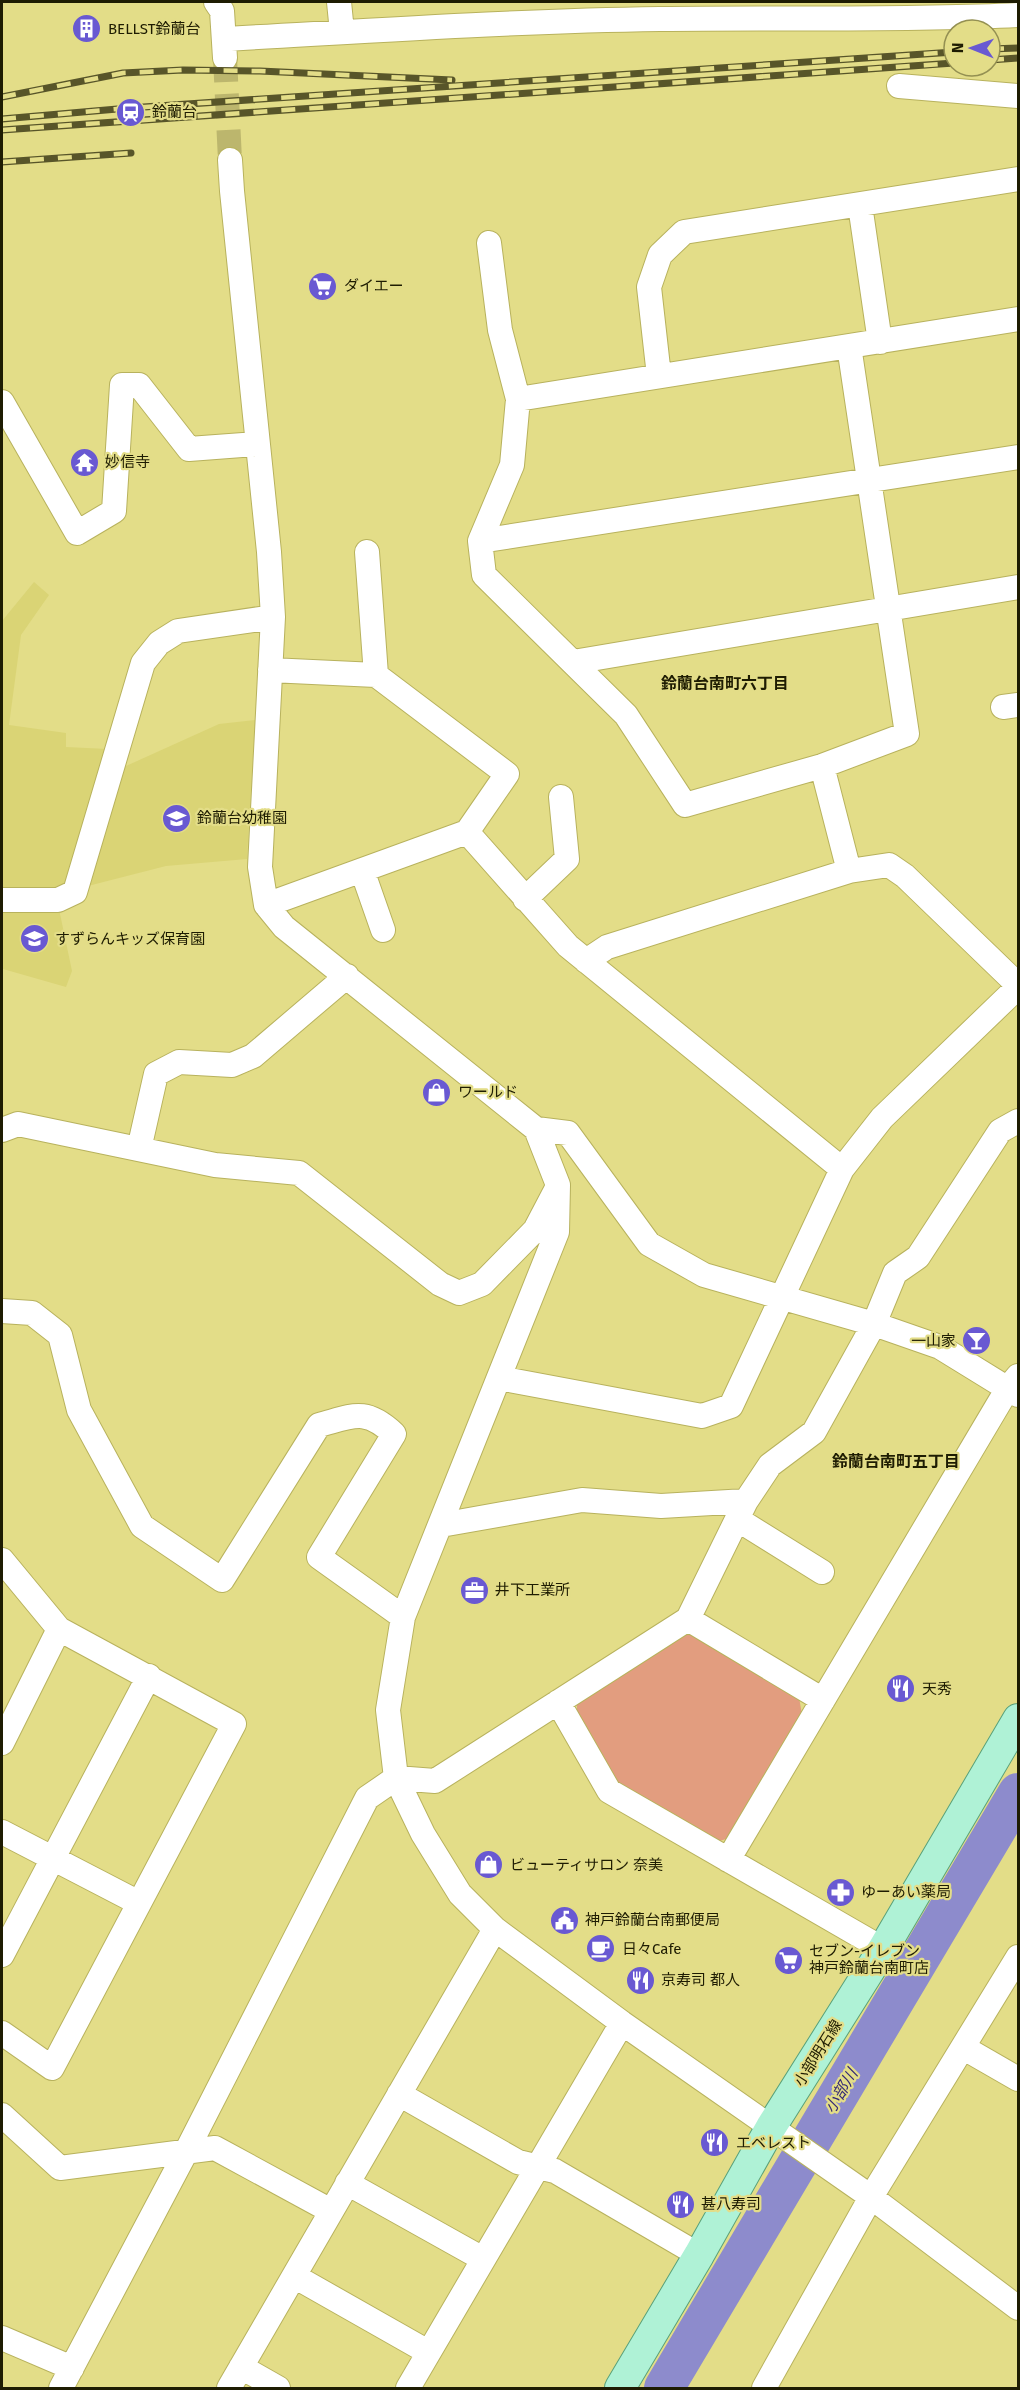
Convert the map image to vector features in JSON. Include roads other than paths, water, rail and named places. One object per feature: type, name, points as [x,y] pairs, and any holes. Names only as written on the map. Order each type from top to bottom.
[{"type":"main road","name":"小部明石線","points":[[620,2388],[699,2255],[782,2135],[883,1949],[1018,1719]]},
{"type":"street","points":[[216,2],[222,11],[225,49],[342,32],[512,12],[925,9],[954,18],[1018,15]]},
{"type":"street","points":[[339,2],[342,32]]},
{"type":"street","points":[[899,86],[1018,96]]},
{"type":"street","points":[[230,160],[231,191],[273,617],[260,867],[266,905],[284,927],[536,1129],[558,1185],[558,1232],[404,1617],[388,1710],[396,1778],[423,1833],[460,1894],[495,1929],[622,2023],[871,2197],[1018,2308]]},
{"type":"street","points":[[659,376],[649,287],[660,255],[684,232],[1018,179]]},
{"type":"street","points":[[860,205],[880,342]]},
{"type":"street","points":[[489,243],[501,330],[518,399],[512,465],[480,541],[484,574],[626,715],[685,805],[822,766],[907,734],[849,346]]},
{"type":"street","points":[[518,399],[1018,319]]},
{"type":"street","points":[[2,402],[78,533],[114,511],[122,385],[139,385],[189,449],[257,444]]},
{"type":"street","points":[[480,541],[1018,457]]},
{"type":"street","points":[[367,552],[376,675]]},
{"type":"street","points":[[573,662],[1018,588]]},
{"type":"street","points":[[2,900],[58,900],[75,892],[143,663],[159,644],[178,631],[273,617]]},
{"type":"street","points":[[266,905],[467,832],[507,774],[376,675],[270,669]]},
{"type":"street","points":[[822,766],[849,871]]},
{"type":"street","points":[[525,899],[567,859],[561,797]]},
{"type":"street","points":[[467,832],[568,946],[842,1169]]},
{"type":"street","points":[[500,1378],[702,1416],[731,1407],[842,1169],[882,1118],[1018,986],[905,876],[889,865],[849,871],[608,947],[586,961]]},
{"type":"street","points":[[362,870],[383,930]]},
{"type":"street","points":[[140,1149],[156,1074],[179,1062],[232,1065],[253,1056],[347,976]]},
{"type":"street","points":[[2,2338],[67,2378],[187,2150],[367,1798],[396,1778],[435,1781],[688,1619],[741,1510],[770,1465],[814,1432],[874,1324],[895,1274],[918,1257],[1000,1131],[1018,1121]]},
{"type":"street","points":[[2,1130],[18,1124],[215,1165],[299,1173],[440,1284],[459,1293],[482,1284],[535,1230],[558,1185]]},
{"type":"street","points":[[536,1129],[568,1133],[650,1244],[704,1275],[874,1324],[940,1347],[1015,1386],[728,1860]]},
{"type":"street","points":[[2,1311],[32,1314],[60,1335],[79,1410],[142,1526],[222,1580],[319,1425],[360,1414],[381,1422],[394,1434],[319,1557],[404,1617]]},
{"type":"street","points":[[441,1525],[582,1500],[741,1510],[822,1572]]},
{"type":"street","points":[[2,1560],[59,1629],[234,1724],[52,2067],[2,2033]]},
{"type":"street","points":[[688,1619],[823,1700]]},
{"type":"street","points":[[2,1743],[59,1629]]},
{"type":"street","points":[[2,1955],[149,1676]]},
{"type":"street","points":[[558,1702],[609,1791],[883,1949]]},
{"type":"street","points":[[2,1832],[139,1903]]},
{"type":"street","points":[[229,2388],[495,1929]]},
{"type":"street","points":[[775,2384],[871,2197],[1018,1957]]},
{"type":"street","points":[[408,2388],[622,2023]]},
{"type":"street","points":[[964,2048],[1018,2079]]},
{"type":"street","points":[[399,2094],[518,2162],[555,2171],[699,2255]]},
{"type":"street","points":[[2,2115],[60,2168],[215,2148],[331,2211]]},
{"type":"street","points":[[347,2183],[483,2259]]},
{"type":"street","points":[[294,2276],[428,2352]]},
{"type":"street","points":[[241,2367],[278,2388]]},
{"type":"waterway","name":"小部川","points":[[664,2388],[1018,1793]]},
{"type":"tunnel","points":[[225,58],[230,160]]},
{"type":"railway","points":[[1002,49],[1018,48]]},
{"type":"railway","points":[[2,119],[129,108],[942,53]]},
{"type":"railway","points":[[1002,59],[1018,58]]},
{"type":"railway","points":[[2,130],[942,64]]},
{"type":"railway","points":[[2,97],[123,73],[183,70],[260,71],[452,80]]},
{"type":"railway","points":[[2,162],[131,153]]},
{"type":"place","name":"BELLST鈴蘭台","points":[[87,29]]},
{"type":"place","name":"鈴蘭台","points":[[131,112]]},
{"type":"place","name":"ダイエー","points":[[323,286]]},
{"type":"place","name":"妙信寺","points":[[84,462]]},
{"type":"place","name":"鈴蘭台幼稚園","points":[[176,818]]},
{"type":"place","name":"すずらんキッズ保育園","points":[[34,939]]},
{"type":"place","name":"ワールド","points":[[437,1092]]},
{"type":"place","name":"一山家","points":[[977,1341]]},
{"type":"place","name":"井下工業所","points":[[474,1590]]},
{"type":"place","name":"天秀","points":[[901,1689]]},
{"type":"place","name":"ビューティサロン 奈美","points":[[489,1865]]},
{"type":"place","name":"ゆーあい薬局","points":[[840,1892]]},
{"type":"place","name":"神戸鈴蘭台南郵便局","points":[[564,1920]]},
{"type":"place","name":"日々Cafe","points":[[601,1949]]},
{"type":"place","name":"セブン-イレブン 神戸鈴蘭台南町店","points":[[788,1960]]},
{"type":"place","name":"京寿司 都人","points":[[640,1980]]},
{"type":"place","name":"エベレスト","points":[[715,2143]]},
{"type":"place","name":"甚八寿司","points":[[680,2204]]},
{"type":"district","name":"鈴蘭台南町六丁目","points":[[725,683]]},
{"type":"district","name":"鈴蘭台南町五丁目","points":[[896,1461]]}]
